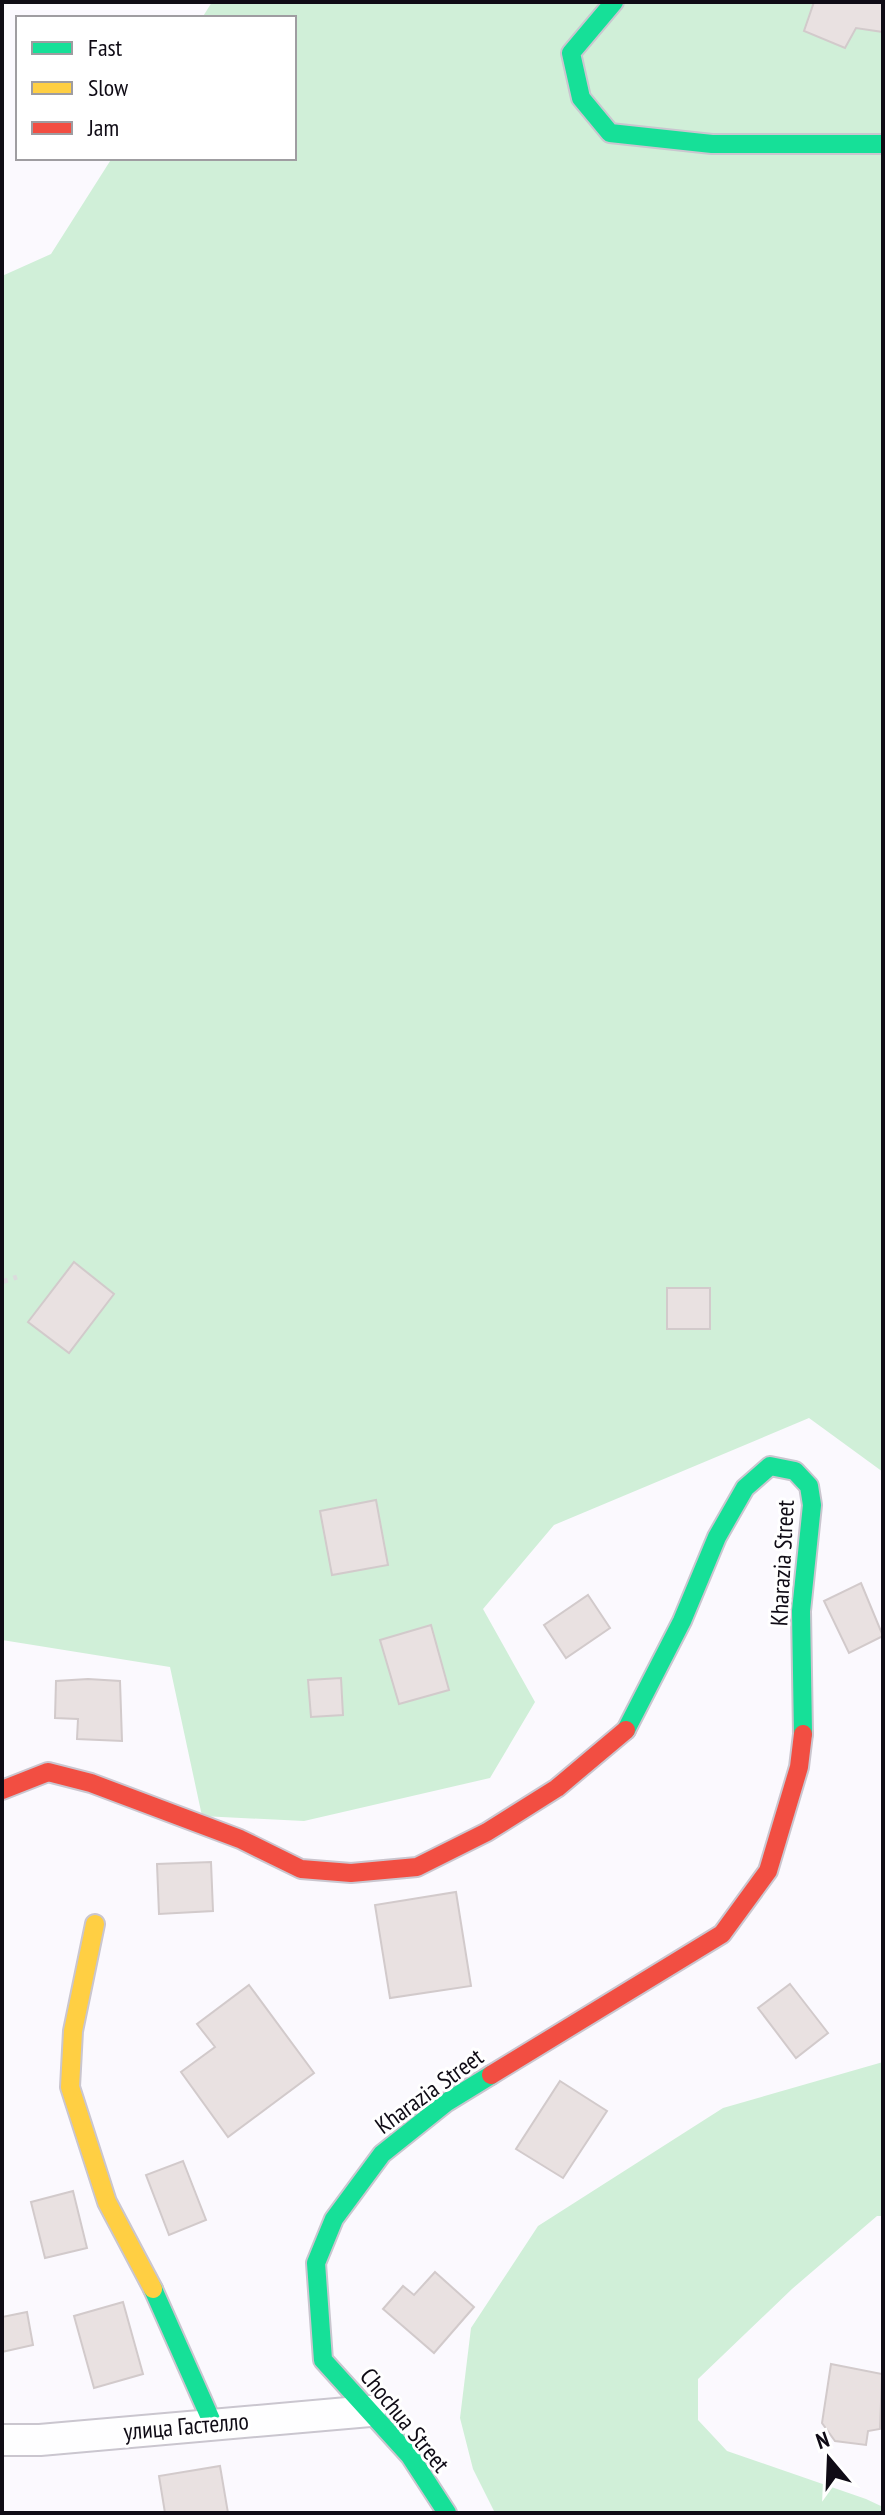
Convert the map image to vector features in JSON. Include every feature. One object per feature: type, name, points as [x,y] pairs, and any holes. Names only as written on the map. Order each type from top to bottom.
[{"type":"street","points":[[614,2],[571,53],[581,98],[610,133],[661,141],[754,146],[883,144]]},
{"type":"street","name":"Kharazia Street","points":[[2,1790],[48,1772],[91,1783],[240,1839],[301,1869],[351,1873],[417,1867],[487,1832],[557,1788],[628,1728],[682,1621],[717,1537],[745,1488],[770,1466],[795,1471],[809,1486],[812,1505],[801,1611],[804,1724],[799,1767],[768,1871],[722,1934],[447,2102],[382,2154],[334,2219],[316,2263],[323,2360]]},
{"type":"street","points":[[95,1924],[73,2031],[70,2087],[107,2202],[156,2295],[212,2422]]},
{"type":"street","name":"Chochua Street","points":[[323,2360],[410,2456],[447,2513]]},
{"type":"street","name":"улица Гастелло","points":[[2,2440],[40,2440],[212,2422],[370,2411]]},
{"type":"path","points":[[2,1282],[17,1277]]},
{"type":"green space","points":[[212,2],[883,2],[883,1472],[809,1418],[554,1525],[483,1609],[535,1702],[490,1778],[304,1821],[202,1816],[170,1667],[2,1640],[2,276],[51,254],[111,160],[296,160],[296,16],[203,16]]},
{"type":"green space","points":[[883,2062],[883,2216],[877,2216],[792,2289],[698,2379],[698,2420],[727,2451],[866,2499],[883,2507],[883,2513],[495,2513],[473,2469],[460,2418],[471,2328],[538,2226],[723,2108]]},
{"type":"building","points":[[814,2],[883,2],[883,32],[856,28],[845,48],[804,31]]},
{"type":"building","points":[[74,1262],[114,1294],[69,1353],[28,1322]]},
{"type":"building","points":[[667,1288],[710,1288],[710,1329],[667,1329]]},
{"type":"building","points":[[376,1500],[388,1565],[332,1575],[320,1511]]},
{"type":"building","points":[[861,1583],[883,1636],[849,1653],[824,1601]]},
{"type":"building","points":[[588,1595],[610,1628],[566,1658],[544,1625]]},
{"type":"building","points":[[431,1625],[449,1690],[399,1704],[380,1640]]},
{"type":"building","points":[[341,1678],[343,1715],[311,1717],[308,1680]]},
{"type":"building","points":[[56,1681],[120,1681],[122,1741],[77,1739],[78,1719],[55,1718]]},
{"type":"building","points":[[211,1862],[213,1911],[159,1914],[157,1864]]},
{"type":"building","points":[[456,1892],[471,1986],[390,1998],[375,1905]]},
{"type":"building","points":[[790,1984],[828,2033],[796,2058],[758,2008]]},
{"type":"building","points":[[249,1985],[314,2073],[228,2137],[181,2072],[215,2047],[197,2024]]},
{"type":"building","points":[[560,2081],[607,2111],[563,2178],[516,2149]]},
{"type":"building","points":[[183,2161],[206,2220],[169,2235],[146,2175]]},
{"type":"building","points":[[73,2191],[87,2248],[45,2258],[31,2202]]},
{"type":"building","points":[[435,2272],[474,2307],[434,2353],[383,2309],[403,2286],[414,2295]]},
{"type":"building","points":[[123,2302],[143,2374],[94,2388],[74,2316]]},
{"type":"building","points":[[27,2312],[33,2345],[2,2352],[2,2317]]},
{"type":"building","points":[[831,2364],[882,2374],[880,2429],[868,2431],[866,2445],[835,2441],[822,2423]]},
{"type":"building","points":[[220,2466],[228,2513],[165,2513],[159,2476]]},
{"type":"traffic: fast","points":[[614,2],[571,53],[581,98],[610,133],[712,144],[883,144]]},
{"type":"traffic: fast","points":[[626,1730],[682,1621],[717,1537],[745,1488],[770,1466],[795,1471],[809,1486],[812,1505],[801,1611],[803,1734]]},
{"type":"traffic: fast","points":[[447,2513],[410,2456],[323,2360],[316,2263],[334,2219],[382,2154],[447,2102],[491,2075]]},
{"type":"traffic: fast","points":[[153,2289],[212,2422]]},
{"type":"traffic: slow","points":[[95,1924],[73,2031],[70,2087],[107,2202],[153,2289]]},
{"type":"traffic: jam","points":[[2,1790],[48,1772],[91,1783],[240,1839],[301,1869],[351,1873],[417,1867],[487,1832],[557,1788],[626,1730]]},
{"type":"traffic: jam","points":[[491,2075],[722,1934],[768,1871],[799,1767],[803,1734]]}]
